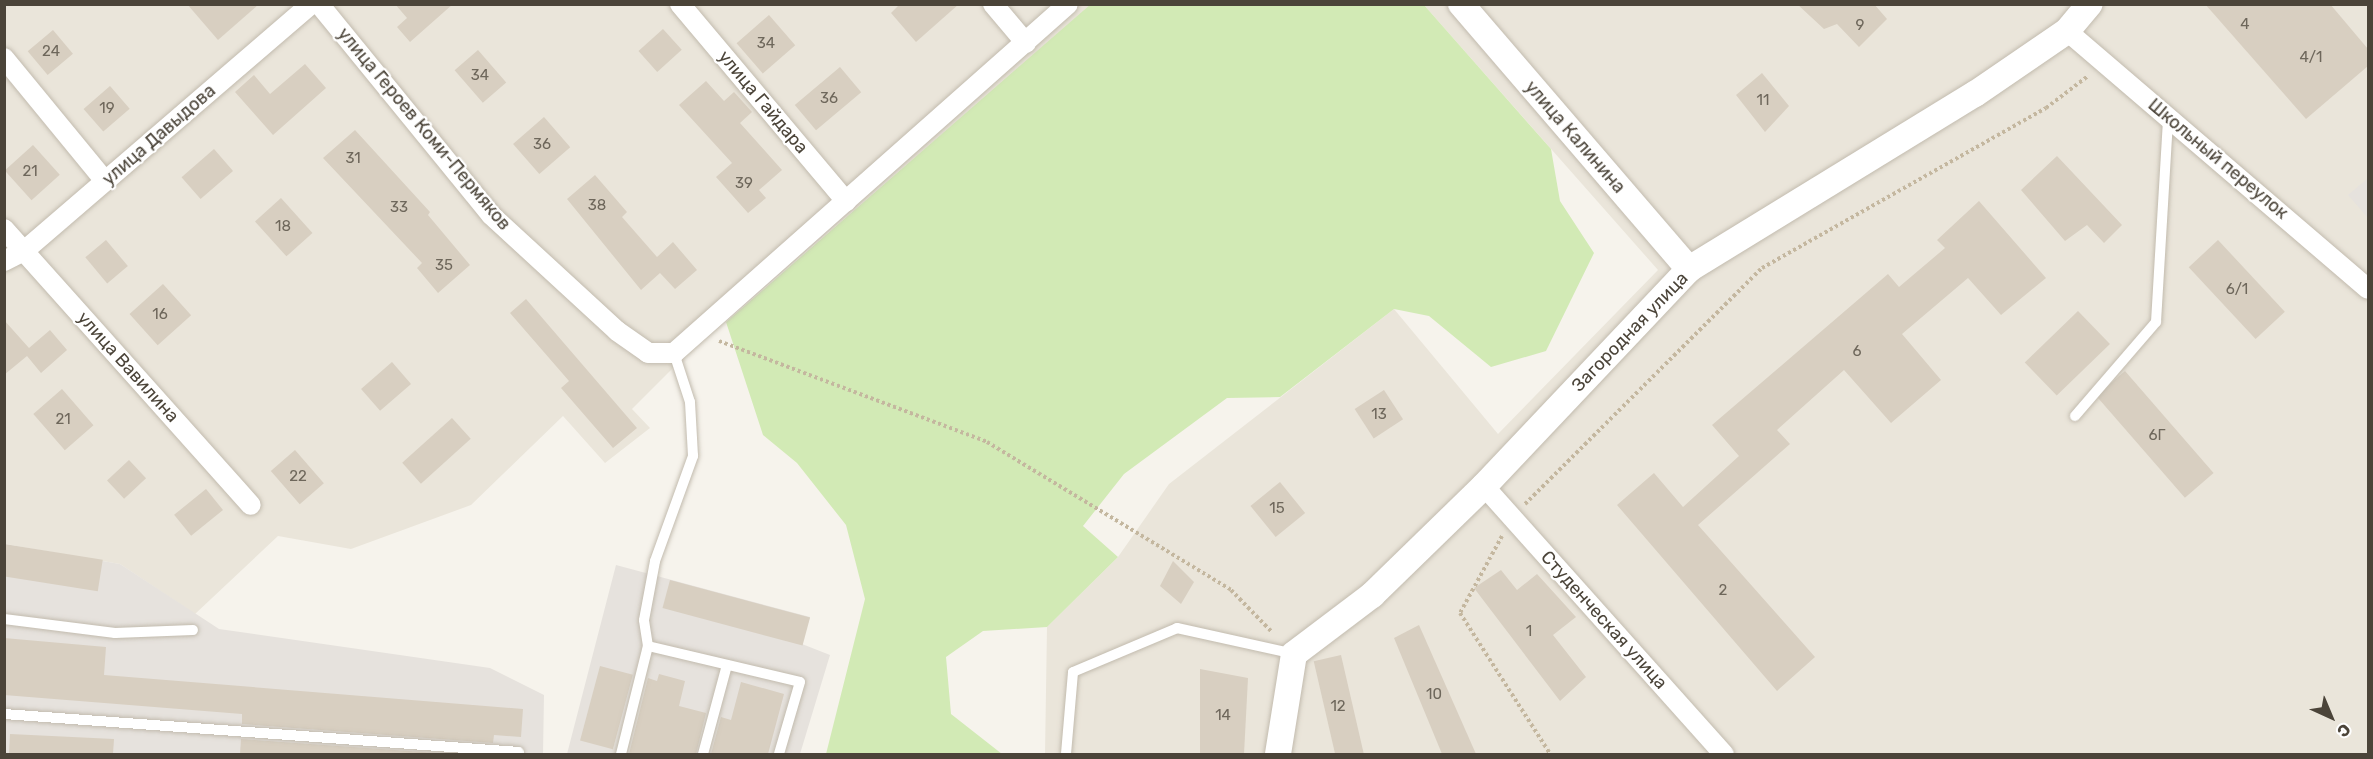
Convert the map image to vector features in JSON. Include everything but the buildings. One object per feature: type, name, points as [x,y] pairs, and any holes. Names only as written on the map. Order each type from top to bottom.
[{"type":"street","name":"улица Давыдова","points":[[4,261],[24,251],[311,4]]},
{"type":"street","name":"улица Героев Коми-Пермяков","points":[[319,4],[491,215],[617,331],[648,353],[674,353]]},
{"type":"street","name":"улица Гайдара","points":[[680,4],[846,201]]},
{"type":"street","points":[[993,4],[1026,43]]},
{"type":"street","points":[[674,353],[1068,4]]},
{"type":"street","name":"улица Калинина","points":[[1461,4],[1689,269]]},
{"type":"street","name":"Загородная улица","points":[[1294,654],[1372,595],[1484,486],[1689,269],[1975,94],[2067,31],[2090,4]]},
{"type":"street","name":"Школьный переулок","points":[[2067,31],[2368,289]]},
{"type":"street","points":[[4,58],[105,181]]},
{"type":"street","name":"улица Вавилина","points":[[4,229],[251,505]]},
{"type":"street","name":"Студенческая улица","points":[[1484,486],[1724,754]]},
{"type":"street","points":[[1278,754],[1279,728],[1294,654]]},
{"type":"lane","points":[[2075,416],[2156,322],[2168,117]]},
{"type":"lane","points":[[621,754],[648,646],[644,620],[655,561],[693,456],[690,402],[674,353]]},
{"type":"lane","points":[[4,619],[115,633],[193,630]]},
{"type":"lane","points":[[1066,754],[1073,672],[1177,628],[1294,654]]},
{"type":"lane","points":[[648,646],[800,682],[779,754]]},
{"type":"lane","points":[[703,754],[727,665]]},
{"type":"lane","points":[[4,714],[519,752]]},
{"type":"path","points":[[1550,754],[1460,613],[1512,517],[1762,268],[2046,108],[2105,63]]},
{"type":"path","points":[[696,333],[987,442],[1231,590],[1294,654]]},
{"type":"shaded area","points":[[4,5],[1091,5],[681,360],[632,409],[650,428],[605,463],[563,416],[471,505],[351,549],[278,536],[195,614],[120,564],[5,544]]},
{"type":"shaded area","points":[[1424,5],[2368,5],[2368,754],[1045,754],[1047,627],[1118,557],[1169,484],[1394,309],[1498,434],[1658,270]]},
{"type":"shaded area","points":[[2368,178],[2368,218],[2348,195]]},
{"type":"shaded area","points":[[4,544],[120,564],[219,629],[490,668],[544,695],[543,754],[5,754]]},
{"type":"shaded area","points":[[616,565],[810,617],[802,644],[830,655],[800,754],[567,754]]},
{"type":"green space","points":[[1091,4],[1424,5],[1551,149],[1560,201],[1594,253],[1546,351],[1491,367],[1429,316],[1394,309],[1280,397],[1227,398],[1124,474],[1083,526],[1118,557],[1047,627],[983,631],[946,657],[951,714],[1002,754],[826,754],[865,599],[846,525],[797,463],[763,435],[726,322]]}]
